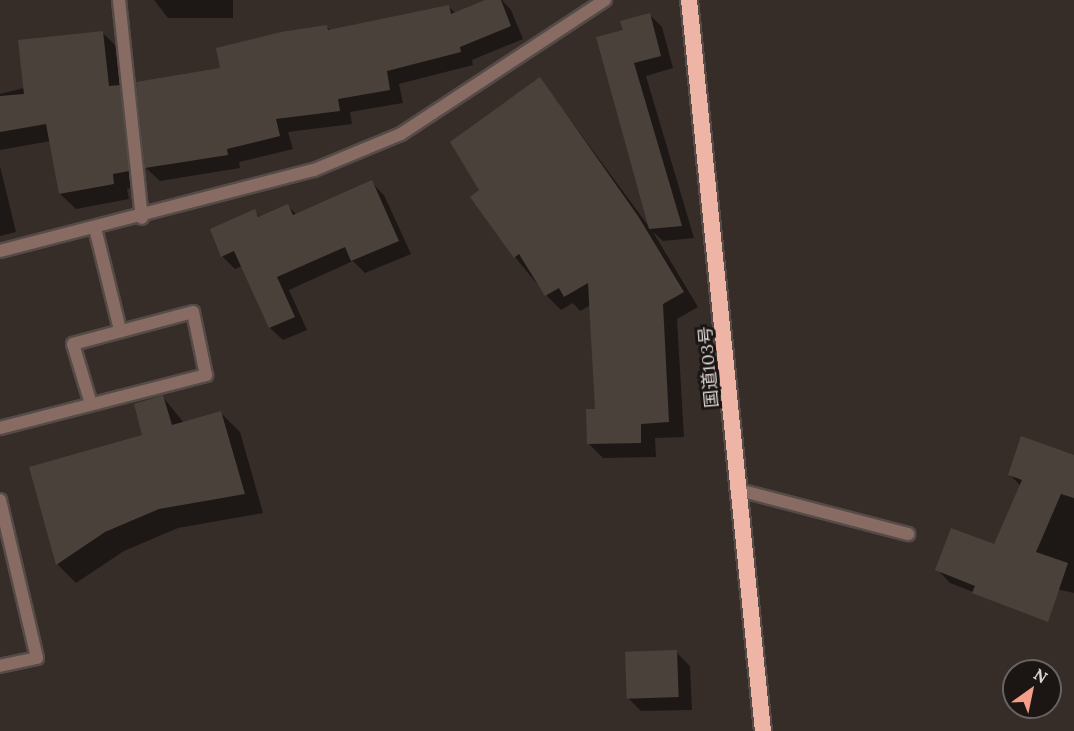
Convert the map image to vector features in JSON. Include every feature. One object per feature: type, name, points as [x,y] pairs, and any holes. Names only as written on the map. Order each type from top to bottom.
[{"type":"highway","name":"国道103号","points":[[689,0],[763,731]]},
{"type":"street","points":[[119,0],[142,218]]},
{"type":"street","points":[[0,251],[142,218],[314,170],[401,134],[605,0]]},
{"type":"street","points":[[95,228],[120,330]]},
{"type":"street","points":[[0,428],[206,375],[193,312],[73,344],[91,404]]},
{"type":"street","points":[[739,490],[908,534]]},
{"type":"street","points":[[0,500],[37,658],[0,666]]},
{"type":"building","points":[[485,0],[501,0],[511,26],[460,47],[461,52],[387,71],[390,90],[338,99],[340,111],[276,119],[280,136],[227,149],[228,155],[145,168],[136,82],[220,68],[216,48],[281,32],[327,25],[328,30],[449,5],[451,14]]},
{"type":"building","points":[[650,13],[661,56],[634,63],[682,226],[649,229],[596,37],[623,30],[620,21]]},
{"type":"building","points":[[103,31],[109,86],[120,85],[129,171],[113,174],[114,184],[59,194],[46,124],[0,132],[0,96],[24,94],[18,40]]},
{"type":"building","points":[[540,77],[638,216],[684,292],[663,304],[669,422],[641,424],[641,443],[587,444],[586,409],[595,409],[588,283],[564,297],[559,288],[545,296],[519,254],[514,258],[470,197],[479,190],[450,142]]},
{"type":"building","points":[[372,180],[399,241],[351,261],[345,247],[277,277],[295,317],[269,328],[234,251],[221,257],[210,229],[255,209],[258,217],[288,204],[293,215]]},
{"type":"building","points":[[163,395],[172,425],[221,411],[245,494],[159,509],[105,532],[56,565],[29,467],[142,435],[134,404]]},
{"type":"building","points":[[1021,436],[1074,455],[1074,498],[1061,494],[1036,552],[1068,563],[1048,622],[972,593],[975,586],[935,570],[951,528],[994,544],[1022,480],[1008,475]]},
{"type":"building","points":[[677,650],[679,697],[627,699],[625,652]]}]
